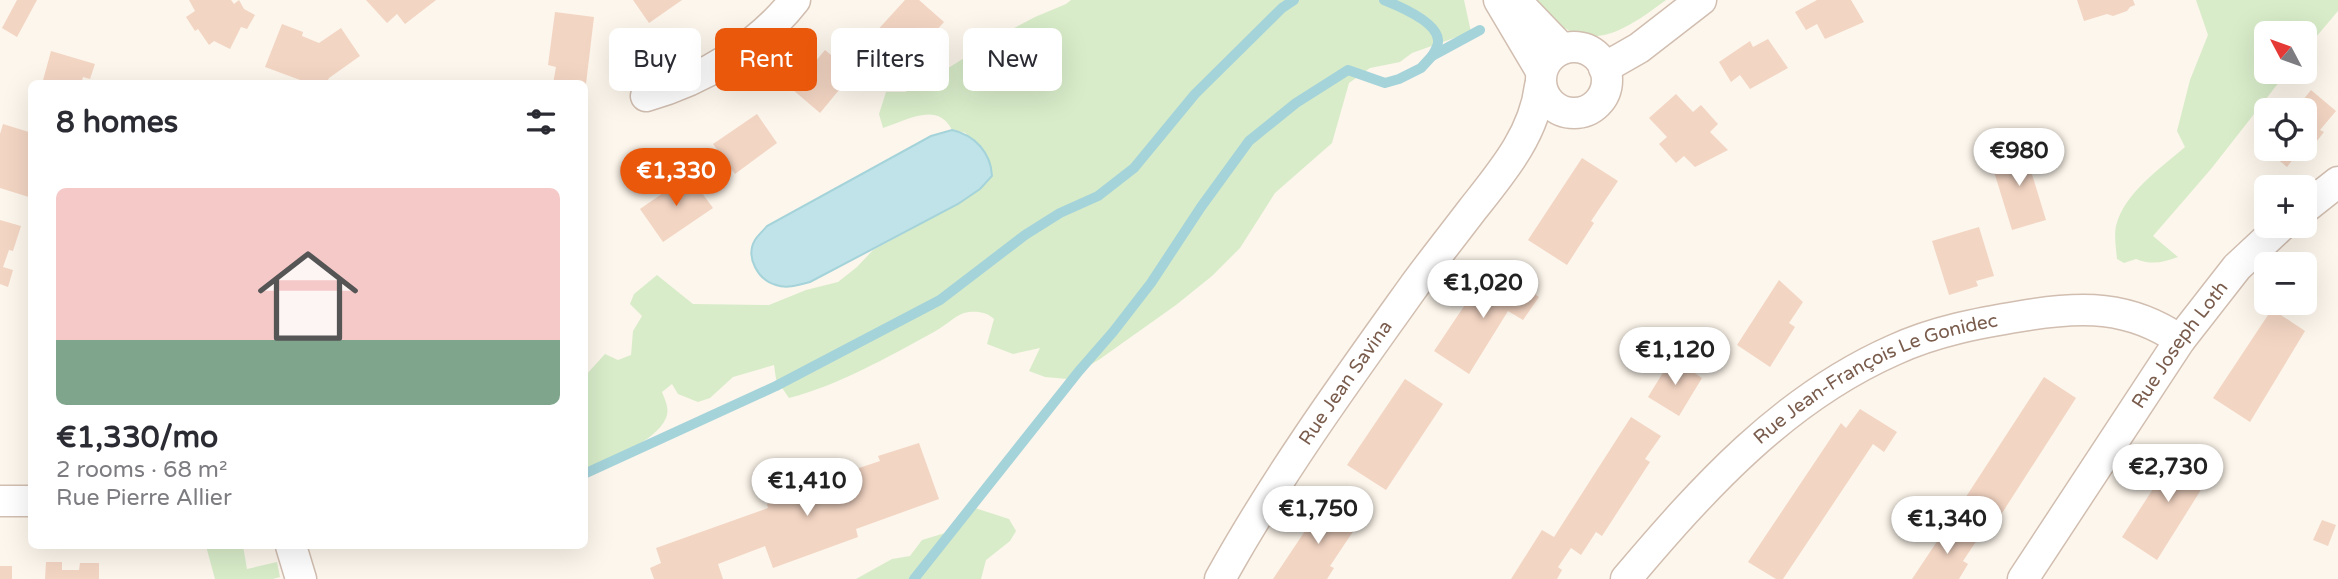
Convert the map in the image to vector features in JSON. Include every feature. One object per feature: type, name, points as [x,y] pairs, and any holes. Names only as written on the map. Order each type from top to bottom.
[{"type":"street","points":[[646,96],[690,80],[725,61],[758,38],[796,0]]},
{"type":"street","points":[[1604,68],[1639,48],[1701,0]]},
{"type":"street","points":[[1511,7],[1562,49]]},
{"type":"street","points":[[1511,7],[1549,103],[1556,109],[1574,114],[1594,107],[1601,99],[1607,79],[1604,68],[1592,52],[1572,47],[1562,49],[1546,62],[1541,78]]},
{"type":"street","name":"Rue Jean Savina","points":[[1220,579],[1270,495],[1353,371],[1425,271],[1509,164],[1533,117],[1541,78]]},
{"type":"street","name":"Rue Jean Savina","points":[[1509,164],[1574,114]]},
{"type":"street","points":[[2317,199],[2338,182]]},
{"type":"street","name":"Rue Joseph Loth","points":[[2023,579],[2179,340],[2237,267],[2268,238]]},
{"type":"street","name":"Rue Jean-François Le Gonidec","points":[[1626,579],[1708,485],[1770,428],[1832,382],[1896,349],[1965,326],[2045,312],[2077,310],[2111,310],[2134,316],[2161,327],[2179,340]]},
{"type":"street","points":[[0,501],[28,501]]},
{"type":"street","points":[[292,549],[301,579]]},
{"type":"green space","points":[[1071,0],[1464,0],[1471,32],[1412,53],[1400,62],[1370,68],[1349,83],[1332,143],[1275,193],[1240,248],[1212,276],[1176,305],[1067,379],[1045,377],[1029,371],[1040,348],[1013,354],[987,344],[994,319],[985,313],[968,312],[862,370],[789,398],[776,379],[774,365],[733,377],[710,398],[698,402],[678,394],[672,384],[662,392],[667,411],[661,427],[630,449],[588,469],[588,373],[605,354],[618,360],[631,355],[633,331],[642,316],[630,304],[634,294],[657,275],[693,304],[769,305],[806,290],[838,282],[873,250],[958,204],[980,189],[966,133],[952,130],[939,116],[930,115],[912,117],[883,128],[879,114],[886,92],[949,91],[949,68],[963,59],[963,91],[1062,91],[1062,28],[1014,28]]},
{"type":"green space","points":[[1531,0],[1666,0],[1629,25],[1613,33],[1597,36],[1582,35],[1566,29]]},
{"type":"green space","points":[[2196,0],[2338,0],[2338,11],[2317,36],[2317,21],[2254,21],[2254,84],[2278,84],[2267,98],[2254,98],[2254,114],[2153,236],[2178,257],[2167,261],[2147,262],[2136,259],[2124,263],[2117,259],[2115,242],[2120,214],[2144,182],[2185,147],[2177,131],[2190,80],[2208,35]]},
{"type":"green space","points":[[975,508],[1009,519],[1016,531],[1010,541],[986,560],[981,579],[856,579],[892,559],[910,556],[922,540],[955,530]]},
{"type":"green space","points":[[207,549],[244,549],[247,569],[277,562],[280,577],[273,579],[215,579]]},
{"type":"water","points":[[952,130],[968,136],[980,146],[989,160],[992,176],[980,189],[958,204],[810,282],[780,286],[759,273],[753,260],[752,247],[767,226],[931,136]]},
{"type":"building","points":[[17,0],[37,0],[17,37],[2,28]]},
{"type":"building","points":[[189,0],[231,0],[234,4],[239,0],[244,9],[255,15],[247,29],[241,27],[230,49],[214,41],[209,45],[186,17],[195,11]]},
{"type":"building","points":[[366,0],[436,0],[405,24],[397,14],[387,23]]},
{"type":"building","points":[[633,0],[682,0],[649,23]]},
{"type":"building","points":[[905,0],[919,0],[944,22],[939,28],[879,28]]},
{"type":"building","points":[[1817,0],[1851,0],[1864,22],[1825,39],[1817,24],[1806,30],[1795,12]]},
{"type":"building","points":[[2077,0],[2133,0],[2135,5],[2113,16],[2107,14],[2084,21]]},
{"type":"building","points":[[555,12],[594,17],[586,80],[554,80],[556,67],[548,65]]},
{"type":"building","points":[[282,24],[303,32],[302,36],[319,43],[341,28],[360,56],[328,80],[300,80],[265,67]]},
{"type":"building","points":[[1768,39],[1788,68],[1750,89],[1740,75],[1731,82],[1719,62],[1750,41],[1753,47]]},
{"type":"building","points":[[825,50],[831,55],[831,91],[838,91],[820,113],[794,91],[817,91],[817,59]]},
{"type":"building","points":[[51,51],[95,64],[90,79],[83,77],[82,80],[43,80]]},
{"type":"building","points":[[2311,90],[2336,111],[2320,130],[2324,132],[2317,141],[2317,98],[2305,98]]},
{"type":"building","points":[[1676,94],[1693,112],[1701,105],[1718,124],[1710,132],[1728,150],[1695,167],[1684,156],[1676,163],[1659,144],[1667,137],[1649,118]]},
{"type":"building","points":[[757,114],[777,143],[735,174],[713,144]]},
{"type":"building","points":[[3,124],[28,132],[28,197],[0,188],[0,134]]},
{"type":"building","points":[[2028,144],[2036,169],[2031,171],[2046,220],[2012,230],[1991,162],[2010,155],[2009,150]]},
{"type":"building","points":[[1582,158],[1618,181],[1591,221],[1594,223],[1567,265],[1528,240]]},
{"type":"building","points":[[2280,161],[2292,161],[2287,167]]},
{"type":"building","points":[[689,175],[713,208],[663,242],[640,209]]},
{"type":"building","points":[[0,220],[21,226],[13,251],[9,250],[3,267],[13,270],[8,287],[0,284]]},
{"type":"building","points":[[1979,227],[1994,276],[1976,281],[1978,286],[1949,295],[1932,241]]},
{"type":"building","points":[[1489,269],[1521,291],[1524,287],[1539,297],[1523,320],[1508,311],[1469,374],[1434,351]]},
{"type":"building","points":[[1779,280],[1803,302],[1789,323],[1795,327],[1770,367],[1737,345]]},
{"type":"building","points":[[2268,315],[2281,315],[2305,331],[2250,422],[2213,398]]},
{"type":"building","points":[[1672,358],[1702,378],[1679,416],[1648,397]]},
{"type":"building","points":[[2044,377],[2076,398],[1995,524],[1962,503]]},
{"type":"building","points":[[1405,379],[1443,404],[1386,490],[1347,465]]},
{"type":"building","points":[[1860,409],[1897,432],[1884,452],[1873,444],[1783,579],[1776,579],[1748,562],[1841,423],[1846,428]]},
{"type":"building","points":[[1631,417],[1661,436],[1645,459],[1650,462],[1602,536],[1596,532],[1581,555],[1571,548],[1558,567],[1562,570],[1557,579],[1511,579],[1542,530],[1554,537]]},
{"type":"building","points":[[919,443],[939,499],[856,529],[858,537],[773,568],[765,546],[718,564],[723,579],[654,579],[650,568],[661,563],[656,548],[768,508],[767,504],[783,498],[784,502],[809,494],[807,487],[836,476],[835,472],[848,467],[850,471],[880,461],[878,456]]},
{"type":"building","points":[[2180,447],[2214,469],[2157,560],[2122,537]]},
{"type":"building","points":[[1325,501],[1358,524],[1330,566],[1334,568],[1327,579],[1273,579]]},
{"type":"building","points":[[2322,520],[2336,525],[2328,546],[2313,540]]},
{"type":"building","points":[[1950,522],[1977,540],[1963,561],[1968,564],[1959,579],[1912,579]]},
{"type":"building","points":[[46,562],[62,562],[62,570],[79,570],[80,563],[99,563],[99,579],[45,579]]},
{"type":"building","points":[[0,566],[12,566],[12,579],[0,579]]},
{"type":"waterway","points":[[588,472],[776,386],[940,300],[1025,235],[1060,213],[1098,196],[1134,168],[1195,94],[1282,8],[1294,0]]},
{"type":"waterway","points":[[1384,0],[1399,6],[1431,27],[1438,42],[1432,56]]},
{"type":"waterway","points":[[914,579],[1151,283],[1249,141],[1296,103],[1348,70],[1385,83],[1399,79],[1421,68],[1432,56],[1480,30]]}]
